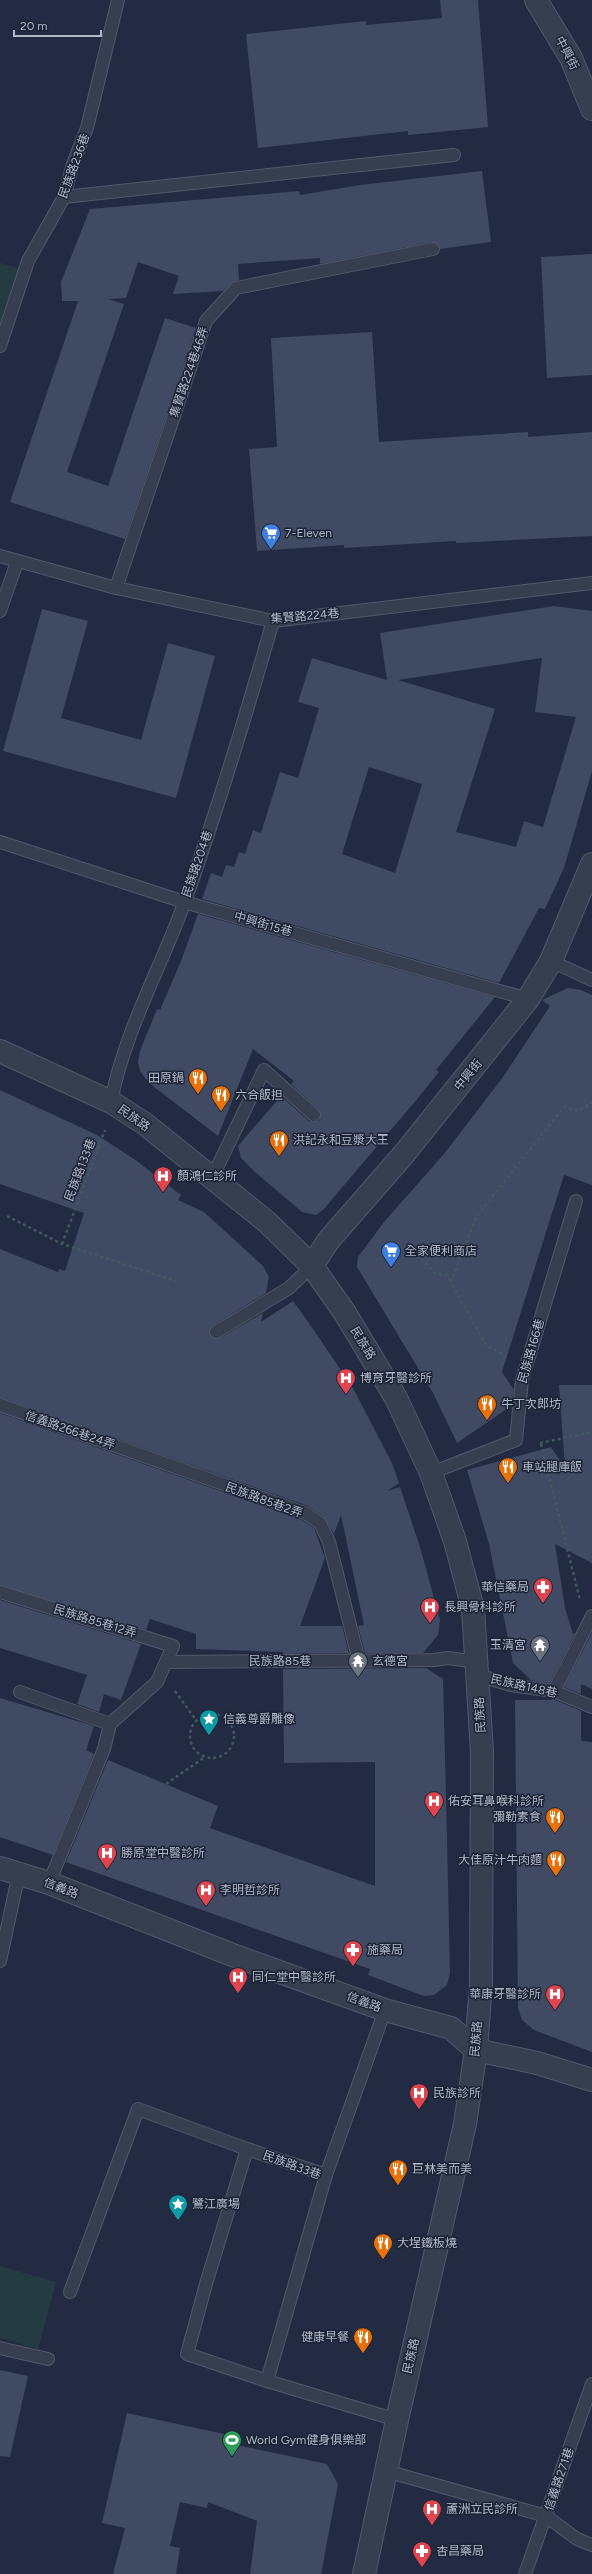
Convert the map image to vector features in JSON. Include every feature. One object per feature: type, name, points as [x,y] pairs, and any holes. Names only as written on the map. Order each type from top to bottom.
[{"type":"street","name":"中興街","points":[[536,0],[571,58],[592,109]]},
{"type":"street","name":"中興街","points":[[312,1266],[328,1241],[404,1154],[528,999],[551,961],[592,864]]},
{"type":"street","name":"民族路","points":[[0,1051],[111,1102],[145,1124],[213,1176],[267,1222],[312,1266],[345,1313],[396,1398],[431,1473],[455,1541],[473,1609],[478,1669],[482,1752],[481,1967],[476,2050],[465,2124],[396,2420],[364,2574]]},
{"type":"street","name":"信義路","points":[[10,1870],[49,1883],[230,1954],[385,2010],[451,2028],[476,2050],[537,2063],[592,2080]]},
{"type":"lane","name":"民族路236巷","points":[[0,346],[28,261],[64,197],[73,164],[88,128],[118,0]]},
{"type":"lane","points":[[64,197],[454,156]]},
{"type":"lane","name":"集賢路224巷46弄","points":[[116,588],[206,322],[236,288],[433,249]]},
{"type":"lane","name":"集賢路224巷","points":[[0,556],[17,562],[116,588],[273,621],[592,583]]},
{"type":"lane","points":[[0,612],[17,562]]},
{"type":"lane","name":"民族路204巷","points":[[111,1102],[117,1068],[184,902],[237,746],[273,621]]},
{"type":"lane","name":"中興街15巷","points":[[0,842],[184,902],[528,999]]},
{"type":"lane","points":[[551,961],[592,980]]},
{"type":"lane","points":[[213,1176],[227,1150],[264,1070],[314,1115]]},
{"type":"lane","name":"民族路166巷","points":[[516,1440],[522,1380],[576,1201]]},
{"type":"lane","points":[[216,1332],[289,1288],[312,1266]]},
{"type":"lane","name":"信義路266巷24弄","points":[[0,1405],[140,1455]]},
{"type":"lane","points":[[431,1473],[516,1440]]},
{"type":"lane","name":"民族路85巷2弄","points":[[140,1455],[304,1513],[320,1523],[329,1542],[359,1661]]},
{"type":"lane","name":"民族路85巷12弄","points":[[0,1592],[173,1646],[167,1662]]},
{"type":"lane","points":[[554,1691],[592,1616]]},
{"type":"lane","name":"民族路85巷","points":[[167,1662],[434,1660],[448,1658],[478,1669]]},
{"type":"lane","points":[[49,1883],[104,1749],[110,1724],[157,1682],[167,1662]]},
{"type":"lane","name":"民族路148巷","points":[[478,1669],[511,1685],[554,1691],[592,1706]]},
{"type":"lane","points":[[20,1692],[110,1724]]},
{"type":"lane","points":[[0,1961],[10,1870]]},
{"type":"lane","points":[[326,2175],[385,2010]]},
{"type":"lane","name":"民族路33巷","points":[[70,2292],[138,2109],[247,2149],[326,2175],[267,2381]]},
{"type":"lane","points":[[247,2149],[208,2277],[187,2354],[267,2381],[396,2420]]},
{"type":"lane","points":[[0,2348],[48,2359]]},
{"type":"lane","name":"信義路271巷","points":[[525,2574],[592,2384]]},
{"type":"lane","points":[[386,2471],[546,2516],[577,2539],[592,2546]]},
{"type":"path","name":"民族路133巷","points":[[62,1244],[104,1132],[111,1102]]},
{"type":"path","points":[[450,1282],[476,1217],[564,1107],[579,1111],[592,1102]]},
{"type":"path","points":[[7,1216],[62,1244],[176,1281]]},
{"type":"path","points":[[417,1254],[435,1273],[447,1274],[450,1282],[486,1345],[502,1354],[522,1380]]},
{"type":"path","points":[[516,1440],[541,1444],[592,1432]]},
{"type":"path","points":[[541,1444],[587,1627]]},
{"type":"path","points":[[157,1682],[176,1691],[196,1720]]},
{"type":"path","points":[[166,1784],[205,1757],[219,1757],[231,1748],[235,1734],[233,1727],[223,1716],[216,1713],[202,1716],[196,1720],[190,1734],[193,1748],[205,1757]]},
{"type":"shaded area","points":[[0,263],[19,268],[4,323],[0,322]]},
{"type":"shaded area","points":[[0,2266],[56,2282],[38,2349],[0,2338]]},
{"type":"building","points":[[440,0],[478,0],[488,127],[408,135],[408,131],[258,148],[246,34],[366,21],[366,25],[442,18]]},
{"type":"building","points":[[482,171],[491,242],[440,249],[438,244],[432,242],[320,264],[320,258],[238,264],[239,280],[231,283],[223,291],[173,294],[179,276],[138,262],[126,298],[108,299],[124,304],[67,472],[108,486],[165,318],[196,328],[125,539],[10,502],[78,301],[62,301],[61,282],[90,209],[299,191],[300,195],[360,185]]},
{"type":"building","points":[[592,254],[592,375],[547,378],[541,257]]},
{"type":"building","points":[[372,332],[379,442],[528,432],[528,437],[592,432],[592,536],[456,543],[456,541],[344,548],[344,545],[257,551],[249,449],[277,447],[271,338]]},
{"type":"building","points":[[554,606],[592,611],[592,771],[564,868],[545,909],[539,908],[499,983],[202,899],[211,873],[222,877],[226,865],[234,867],[239,852],[245,854],[253,830],[261,833],[280,772],[298,778],[319,708],[298,702],[312,658],[387,680],[380,633]],"holes":[[[542,658],[535,712],[576,717],[543,827],[524,821],[516,847],[456,832],[495,709],[398,680]],[[369,767],[422,784],[395,873],[342,854]]]},
{"type":"building","points":[[42,609],[88,621],[61,718],[141,740],[168,643],[215,656],[176,798],[3,751]]},
{"type":"building","points":[[198,914],[495,997],[436,1070],[439,1072],[418,1098],[323,1210],[316,1215],[302,1212],[254,1171],[241,1158],[238,1146],[281,1096],[309,1121],[316,1122],[320,1120],[319,1110],[291,1084],[294,1081],[253,1049],[218,1136],[149,1083],[140,1071],[138,1062],[140,1051],[157,1009],[160,1010],[181,961]]},
{"type":"building","points":[[568,988],[581,990],[592,995],[592,1185],[564,1175],[502,1372],[514,1390],[511,1406],[457,1443],[433,1393],[357,1267],[358,1257],[384,1222],[444,1154],[503,1077],[550,1006],[542,1000]]},
{"type":"building","points":[[0,1090],[97,1135],[134,1159],[181,1195],[178,1200],[204,1212],[263,1266],[269,1277],[266,1293],[212,1326],[209,1333],[212,1338],[220,1338],[263,1313],[261,1322],[293,1301],[353,1388],[392,1463],[399,1483],[387,1491],[400,1487],[420,1547],[440,1620],[438,1635],[423,1653],[365,1653],[358,1626],[364,1625],[341,1515],[334,1534],[324,1517],[308,1506],[0,1398],[0,1249],[58,1272],[59,1269],[65,1271],[84,1213],[0,1184]]},
{"type":"building","points":[[559,1385],[592,1385],[592,1563],[555,1544],[565,1608],[573,1634],[575,1633],[550,1683],[531,1680],[513,1663],[489,1544],[467,1470],[551,1447],[565,1468]]},
{"type":"building","points":[[0,1413],[302,1520],[314,1528],[325,1558],[300,1626],[342,1626],[349,1653],[283,1654],[283,1652],[196,1649],[196,1634],[150,1619],[146,1630],[0,1585]]},
{"type":"building","points":[[0,1600],[141,1644],[121,1700],[104,1694],[99,1712],[77,1704],[87,1675],[0,1648]]},
{"type":"building","points":[[592,1633],[592,1689],[581,1684],[581,1694],[564,1687]]},
{"type":"building","points":[[426,1668],[443,1679],[446,1795],[450,1973],[447,1985],[434,1995],[424,1996],[368,1975],[370,1969],[66,1862],[108,1760],[218,1806],[210,1828],[375,1886],[375,1762],[284,1763],[283,1669]]},
{"type":"building","points":[[0,1698],[94,1726],[86,1750],[94,1754],[53,1855],[0,1837]]},
{"type":"building","points":[[551,1698],[581,1711],[581,1741],[592,1742],[592,2052],[534,2030],[522,2020],[518,2008],[515,1700],[552,1700]]},
{"type":"building","points":[[0,2370],[28,2376],[10,2457],[0,2456]]},
{"type":"building","points":[[127,2413],[224,2434],[222,2442],[327,2464],[338,2484],[321,2574],[250,2574],[257,2521],[208,2502],[207,2508],[180,2502],[170,2546],[180,2548],[176,2574],[113,2574],[125,2528],[102,2523]]},
{"type":"place","name":"7-Eleven","points":[[271,550]]},
{"type":"place","name":"田原鍋","points":[[198,1095]]},
{"type":"place","name":"六合飯担","points":[[221,1112]]},
{"type":"place","name":"洪記永和豆漿大王","points":[[279,1157]]},
{"type":"place","name":"顏鴻仁診所","points":[[163,1193]]},
{"type":"place","name":"全家便利商店","points":[[391,1268]]},
{"type":"place","name":"博育牙醫診所","points":[[346,1395]]},
{"type":"place","name":"牛丁次郎坊","points":[[487,1421]]},
{"type":"place","name":"車站腿庫飯","points":[[508,1484]]},
{"type":"place","name":"華信藥局","points":[[543,1604]]},
{"type":"place","name":"長興骨科診所","points":[[430,1624]]},
{"type":"place","name":"玉清宮","points":[[540,1662]]},
{"type":"place","name":"玄德宮","points":[[358,1678]]},
{"type":"place","name":"信義尊爵雕像","points":[[209,1736]]},
{"type":"place","name":"佑安耳鼻喉科診所","points":[[434,1818]]},
{"type":"place","name":"彌勒素食","points":[[555,1834]]},
{"type":"place","name":"勝原堂中醫診所","points":[[107,1870]]},
{"type":"place","name":"大佳原汁牛肉麵","points":[[556,1877]]},
{"type":"place","name":"李明哲診所","points":[[206,1907]]},
{"type":"place","name":"施藥局","points":[[353,1967]]},
{"type":"place","name":"同仁堂中醫診所","points":[[238,1994]]},
{"type":"place","name":"華康牙醫診所","points":[[555,2011]]},
{"type":"place","name":"民族診所","points":[[419,2110]]},
{"type":"place","name":"巨林美而美","points":[[398,2186]]},
{"type":"place","name":"鷺江廣場","points":[[178,2221]]},
{"type":"place","name":"大埕鐵板燒","points":[[383,2260]]},
{"type":"place","name":"健康早餐","points":[[363,2354]]},
{"type":"place","name":"World Gym健身俱樂部","points":[[232,2457]]},
{"type":"place","name":"蘆洲立民診所","points":[[432,2526]]},
{"type":"place","name":"杏昌藥局","points":[[422,2568]]}]
